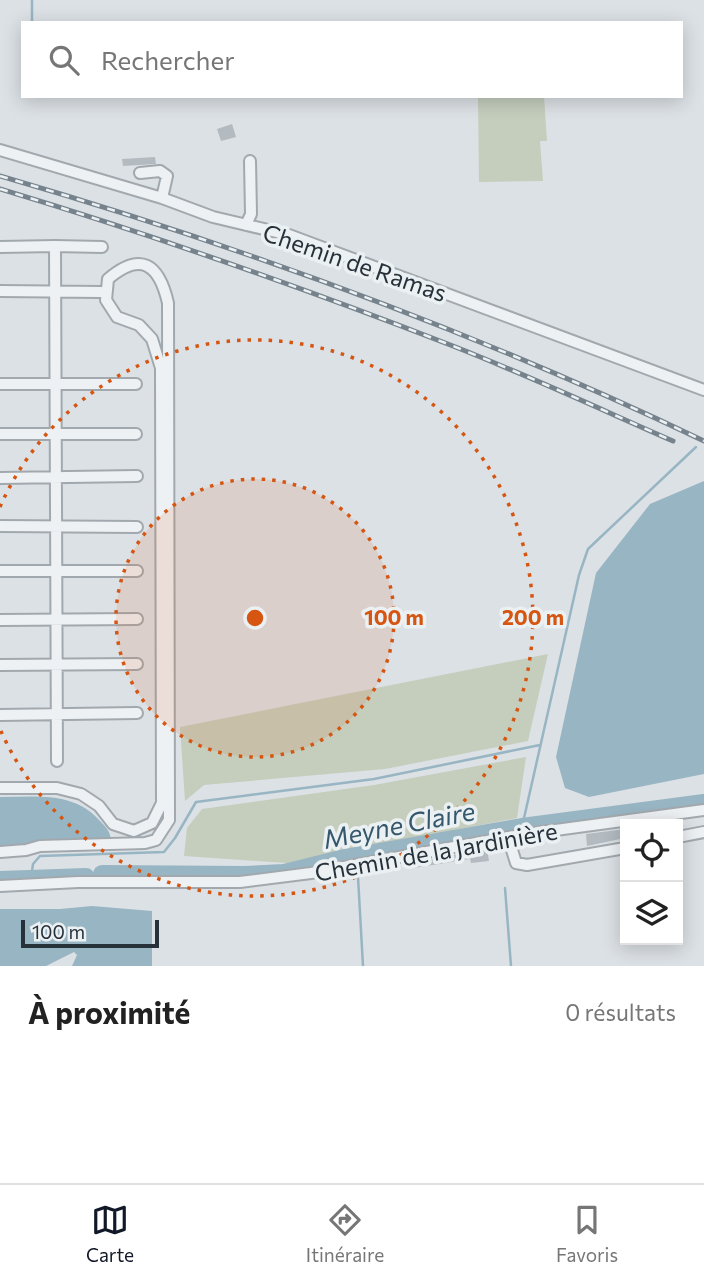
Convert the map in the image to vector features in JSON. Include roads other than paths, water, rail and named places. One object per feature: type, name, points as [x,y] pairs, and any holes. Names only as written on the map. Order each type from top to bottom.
[{"type":"street","name":"Chemin de Ramas","points":[[0,150],[162,198],[213,217],[302,240],[704,390]]},
{"type":"street","points":[[246,225],[251,214],[250,161]]},
{"type":"street","points":[[140,173],[160,172],[167,176],[162,198]]},
{"type":"street","points":[[55,246],[57,761]]},
{"type":"street","points":[[0,247],[102,247]]},
{"type":"street","points":[[0,788],[57,788],[82,794],[99,806],[113,824],[134,831],[152,823],[163,803],[161,368],[152,339],[139,326],[117,317],[106,300],[108,279],[121,267],[141,264],[155,271],[163,282],[168,303],[169,820],[156,840],[145,843],[40,846],[0,852]]},
{"type":"street","points":[[0,291],[101,292]]},
{"type":"street","points":[[0,384],[136,384]]},
{"type":"street","points":[[0,434],[136,434]]},
{"type":"street","points":[[0,478],[136,476]]},
{"type":"street","points":[[0,526],[137,527]]},
{"type":"street","points":[[0,571],[137,570]]},
{"type":"street","points":[[0,620],[137,619]]},
{"type":"street","points":[[0,665],[137,664]]},
{"type":"street","points":[[0,715],[137,713]]},
{"type":"street","name":"Chemin de la Jardinière","points":[[0,886],[78,882],[240,882],[311,873],[508,837],[704,810]]},
{"type":"street","points":[[683,836],[704,832]]},
{"type":"street","points":[[508,837],[516,863],[527,865],[620,849]]},
{"type":"water","points":[[704,481],[704,774],[589,797],[565,788],[556,757],[596,573],[650,504]]},
{"type":"water","points":[[0,797],[66,800],[90,811],[104,825],[111,840],[38,841],[0,847]]},
{"type":"water","points":[[92,906],[152,911],[152,966],[72,966],[77,955],[74,952],[46,966],[0,966],[0,909]]},
{"type":"waterway","points":[[32,0],[32,21]]},
{"type":"waterway","points":[[522,827],[579,575],[588,549],[696,447]]},
{"type":"waterway","points":[[31,878],[33,864],[40,856],[164,852],[196,802],[374,779],[540,745]]},
{"type":"waterway","name":"Meyne Claire","points":[[102,874],[284,873],[345,858],[522,827],[704,803]]},
{"type":"waterway","name":"Meyne Claire","points":[[0,880],[86,877]]},
{"type":"waterway","points":[[358,877],[363,966]]},
{"type":"waterway","points":[[505,888],[511,966]]},
{"type":"railway","points":[[0,176],[180,232],[358,294],[533,364],[704,441]]},
{"type":"railway","points":[[0,189],[171,244],[397,324],[673,441]]}]
